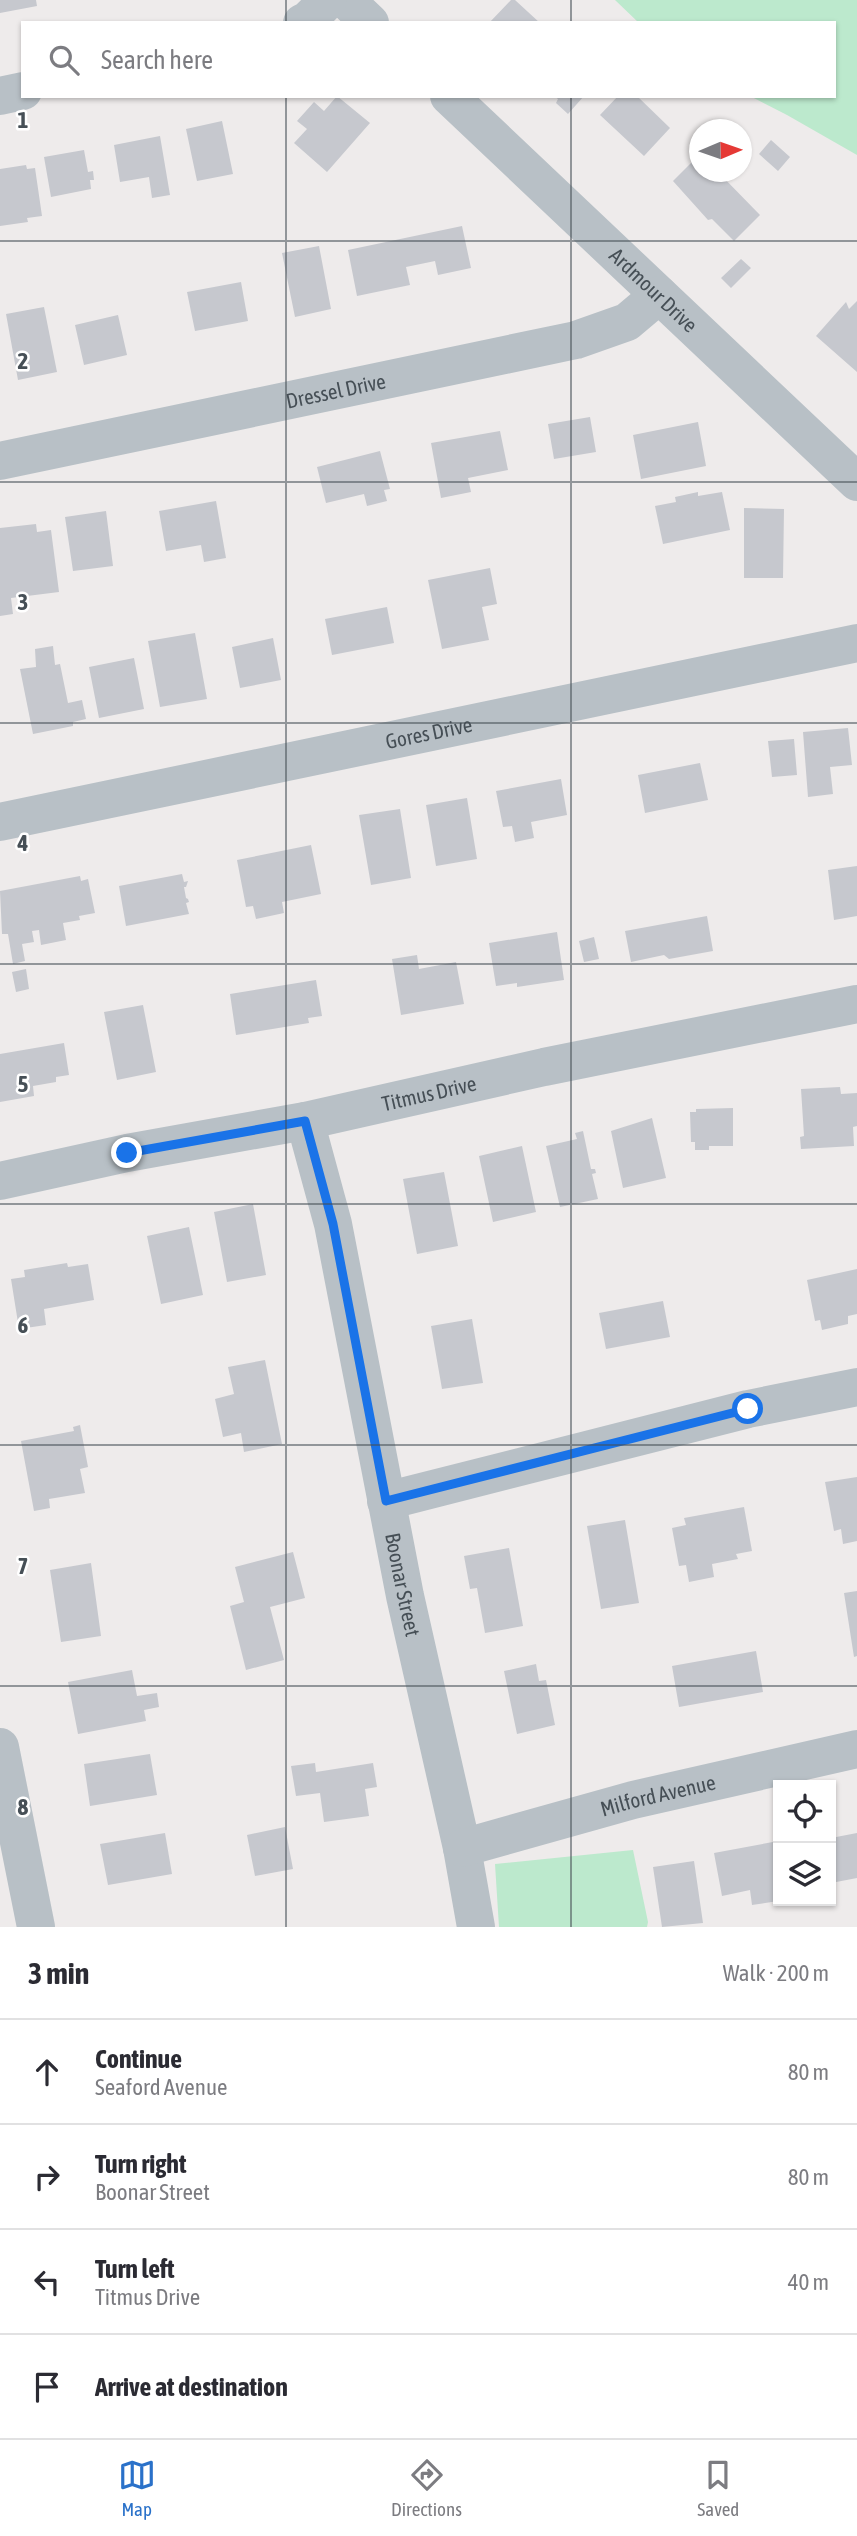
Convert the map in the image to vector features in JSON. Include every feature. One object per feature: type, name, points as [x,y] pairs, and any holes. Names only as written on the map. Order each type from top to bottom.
[{"type":"street","points":[[306,21],[328,0]]},
{"type":"street","points":[[345,0],[368,21]]},
{"type":"street","points":[[0,96],[21,91]]},
{"type":"street","name":"Ardmour Drive","points":[[451,98],[857,482]]},
{"type":"street","name":"Dressel Drive","points":[[0,461],[576,341],[627,322],[659,295]]},
{"type":"street","name":"Gores Drive","points":[[0,822],[857,643]]},
{"type":"street","name":"Titmus Drive","points":[[0,1181],[127,1153],[305,1121],[544,1067],[857,1004]]},
{"type":"street","name":"Boonar Street","points":[[305,1121],[333,1224],[386,1501],[476,1927]]},
{"type":"street","points":[[386,1501],[748,1409],[857,1387]]},
{"type":"street","points":[[0,1747],[36,1927]]},
{"type":"street","name":"Milford Avenue","points":[[461,1848],[633,1800],[857,1749]]},
{"type":"green space","points":[[615,0],[857,0],[857,155],[754,98],[836,98],[836,21],[637,21]]},
{"type":"green space","points":[[633,1850],[647,1927],[499,1927],[495,1864]]},
{"type":"building","points":[[0,0],[36,0],[37,6],[0,13]]},
{"type":"building","points":[[511,0],[515,0],[538,21],[491,21]]},
{"type":"building","points":[[335,98],[339,98],[370,123],[327,172],[294,143],[307,129],[297,121],[314,102],[324,111]]},
{"type":"building","points":[[582,98],[568,114],[556,103],[558,99]]},
{"type":"building","points":[[616,98],[639,98],[670,128],[644,156],[600,115]]},
{"type":"building","points":[[222,121],[233,174],[197,181],[186,129]]},
{"type":"building","points":[[160,136],[170,195],[152,198],[149,177],[120,182],[114,145]]},
{"type":"building","points":[[771,140],[790,157],[778,171],[759,154]]},
{"type":"building","points":[[84,150],[88,172],[93,171],[91,189],[51,197],[44,157]]},
{"type":"building","points":[[26,165],[27,169],[35,168],[42,216],[27,218],[28,222],[0,226],[0,169]]},
{"type":"building","points":[[689,165],[689,182],[728,182],[760,215],[734,241],[712,219],[708,220],[673,181]]},
{"type":"building","points":[[462,226],[471,268],[438,275],[435,261],[406,267],[410,285],[357,296],[348,250]]},
{"type":"building","points":[[319,246],[331,309],[295,317],[282,253]]},
{"type":"building","points":[[741,259],[751,268],[731,288],[721,278]]},
{"type":"building","points":[[241,282],[248,321],[195,331],[187,292]]},
{"type":"building","points":[[857,301],[857,372],[816,336],[846,302],[849,309]]},
{"type":"building","points":[[44,307],[57,372],[18,380],[6,314]]},
{"type":"building","points":[[118,315],[127,355],[84,365],[75,325]]},
{"type":"building","points":[[590,417],[596,452],[554,459],[548,424]]},
{"type":"building","points":[[698,422],[706,466],[641,479],[633,435]]},
{"type":"building","points":[[500,431],[508,470],[468,478],[471,492],[441,498],[431,443]]},
{"type":"building","points":[[380,451],[390,489],[384,490],[387,501],[367,506],[364,494],[326,503],[317,467]]},
{"type":"building","points":[[698,492],[698,496],[722,492],[730,530],[663,544],[655,506],[676,502],[675,497]]},
{"type":"building","points":[[216,501],[226,558],[204,562],[201,545],[166,551],[159,511]]},
{"type":"building","points":[[744,508],[784,509],[783,578],[744,578]]},
{"type":"building","points":[[106,511],[113,566],[73,571],[65,517]]},
{"type":"building","points":[[36,524],[37,532],[51,530],[59,592],[11,598],[13,614],[0,616],[0,528]]},
{"type":"building","points":[[490,568],[497,604],[482,607],[489,640],[442,649],[428,580]]},
{"type":"building","points":[[387,607],[394,643],[332,655],[325,619]]},
{"type":"building","points":[[195,633],[207,699],[160,707],[148,641]]},
{"type":"building","points":[[273,638],[281,680],[240,688],[232,647]]},
{"type":"building","points":[[53,646],[55,665],[60,664],[68,703],[82,700],[86,719],[73,722],[73,726],[33,734],[20,669],[36,667],[35,649]]},
{"type":"building","points":[[134,658],[144,709],[99,718],[89,667]]},
{"type":"building","points":[[848,728],[852,765],[830,767],[833,794],[808,797],[803,732]]},
{"type":"building","points":[[794,739],[797,775],[772,777],[768,741]]},
{"type":"building","points":[[700,763],[708,800],[645,813],[638,775]]},
{"type":"building","points":[[561,779],[567,815],[531,822],[534,838],[515,842],[512,826],[503,827],[496,791]]},
{"type":"building","points":[[467,798],[477,859],[436,866],[426,805]]},
{"type":"building","points":[[400,809],[411,878],[371,885],[359,815]]},
{"type":"building","points":[[311,845],[321,894],[282,902],[284,913],[256,919],[253,906],[246,907],[237,860]]},
{"type":"building","points":[[857,866],[857,916],[834,920],[828,870]]},
{"type":"building","points":[[182,874],[184,882],[188,881],[184,887],[189,902],[186,903],[189,914],[126,926],[119,886]]},
{"type":"building","points":[[80,876],[81,881],[88,879],[95,913],[79,916],[80,920],[63,923],[66,940],[41,945],[39,930],[32,931],[34,942],[22,944],[25,961],[13,964],[8,934],[2,934],[0,891]]},
{"type":"building","points":[[707,916],[713,951],[669,959],[664,955],[631,962],[625,931]]},
{"type":"building","points":[[557,932],[564,980],[517,987],[517,983],[496,986],[489,943]]},
{"type":"building","points":[[594,937],[599,959],[584,962],[579,941]]},
{"type":"building","points":[[417,955],[419,969],[456,962],[464,1004],[401,1015],[392,959]]},
{"type":"building","points":[[26,969],[29,989],[16,992],[12,972]]},
{"type":"building","points":[[316,980],[322,1016],[308,1018],[309,1023],[236,1035],[230,994]]},
{"type":"building","points":[[143,1005],[156,1072],[117,1080],[104,1012]]},
{"type":"building","points":[[64,1043],[69,1075],[56,1077],[56,1082],[33,1086],[34,1096],[0,1102],[0,1054]]},
{"type":"building","points":[[840,1087],[841,1094],[857,1093],[854,1146],[801,1149],[800,1137],[804,1136],[801,1089]]},
{"type":"building","points":[[733,1108],[733,1146],[709,1146],[709,1150],[695,1150],[695,1142],[691,1142],[690,1112],[696,1112],[696,1109]]},
{"type":"building","points":[[652,1118],[666,1178],[623,1188],[611,1131]]},
{"type":"building","points":[[583,1131],[591,1169],[595,1169],[596,1173],[592,1174],[598,1199],[560,1207],[546,1146],[577,1139],[575,1133]]},
{"type":"building","points":[[522,1146],[536,1212],[493,1222],[479,1156]]},
{"type":"building","points":[[444,1172],[458,1246],[417,1254],[403,1179]]},
{"type":"building","points":[[253,1204],[266,1275],[227,1282],[214,1212]]},
{"type":"building","points":[[189,1227],[203,1295],[161,1304],[147,1236]]},
{"type":"building","points":[[67,1263],[68,1267],[88,1264],[94,1300],[44,1309],[46,1325],[19,1329],[11,1279],[25,1277],[24,1270]]},
{"type":"building","points":[[857,1269],[857,1314],[848,1316],[848,1324],[822,1330],[820,1320],[815,1321],[807,1280]]},
{"type":"building","points":[[663,1301],[670,1337],[606,1349],[599,1313]]},
{"type":"building","points":[[472,1319],[483,1383],[442,1389],[431,1326]]},
{"type":"building","points":[[265,1360],[282,1444],[244,1452],[241,1433],[223,1437],[215,1399],[234,1394],[228,1367]]},
{"type":"building","points":[[80,1425],[88,1467],[80,1469],[85,1493],[49,1499],[50,1508],[34,1511],[21,1441],[74,1431],[73,1427]]},
{"type":"building","points":[[857,1477],[857,1541],[843,1544],[841,1529],[834,1531],[825,1482]]},
{"type":"building","points":[[744,1507],[752,1551],[736,1554],[738,1559],[712,1564],[714,1577],[689,1582],[686,1565],[679,1566],[672,1528],[686,1525],[684,1518]]},
{"type":"building","points":[[625,1520],[639,1603],[601,1609],[587,1526]]},
{"type":"building","points":[[509,1548],[523,1626],[485,1633],[477,1588],[470,1589],[464,1556]]},
{"type":"building","points":[[293,1552],[305,1598],[270,1607],[284,1660],[246,1670],[230,1606],[244,1602],[235,1567]]},
{"type":"building","points":[[91,1563],[101,1636],[61,1642],[50,1570]]},
{"type":"building","points":[[857,1591],[857,1656],[854,1657],[844,1593]]},
{"type":"building","points":[[756,1651],[763,1692],[679,1707],[672,1666]]},
{"type":"building","points":[[536,1664],[539,1681],[546,1680],[555,1725],[517,1734],[504,1671]]},
{"type":"building","points":[[132,1670],[137,1696],[157,1693],[159,1707],[144,1710],[146,1721],[78,1734],[68,1682]]},
{"type":"building","points":[[150,1754],[157,1795],[90,1806],[84,1764]]},
{"type":"building","points":[[315,1763],[316,1772],[373,1763],[377,1787],[365,1789],[369,1816],[324,1822],[320,1793],[296,1796],[291,1766]]},
{"type":"building","points":[[285,1827],[293,1869],[255,1876],[247,1835]]},
{"type":"building","points":[[165,1833],[172,1874],[108,1885],[100,1844]]},
{"type":"building","points":[[857,1833],[857,1878],[836,1882],[836,1837]]},
{"type":"building","points":[[773,1842],[773,1902],[752,1905],[750,1890],[722,1896],[714,1853]]},
{"type":"building","points":[[694,1861],[703,1923],[662,1927],[653,1867]]},
{"type":"route","points":[[127,1153],[305,1121],[333,1224],[386,1501],[748,1409]]}]
